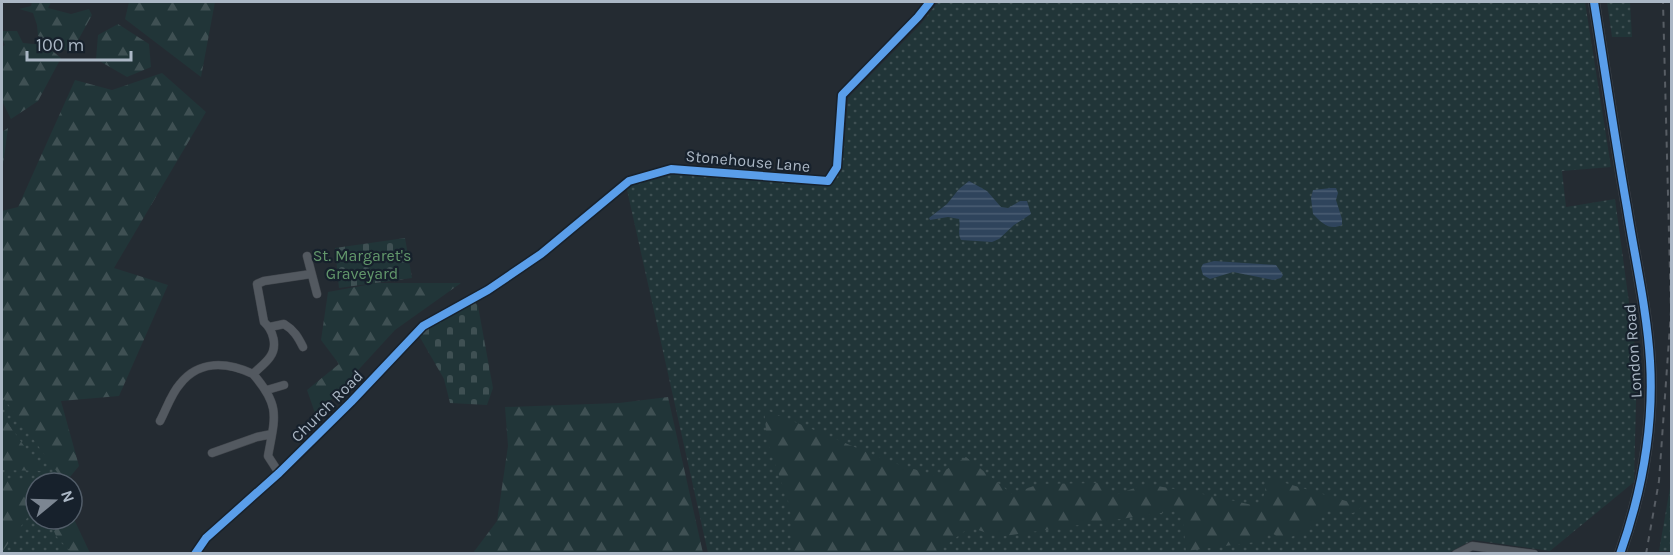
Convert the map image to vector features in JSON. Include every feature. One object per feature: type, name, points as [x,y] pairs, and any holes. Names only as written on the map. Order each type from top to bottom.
[{"type":"street","name":"Stonehouse Lane","points":[[488,290],[541,254],[629,181],[671,169],[828,181],[837,167],[842,95],[930,2]]},
{"type":"street","name":"London Road","points":[[1594,2],[1645,318],[1651,386],[1644,462],[1636,504],[1620,554]]},
{"type":"street","points":[[307,256],[317,294]]},
{"type":"street","points":[[253,374],[271,357],[274,348],[270,327],[264,322],[256,284],[311,274]]},
{"type":"street","name":"Church Road","points":[[195,554],[206,538],[279,473],[423,326],[488,290]]},
{"type":"street","points":[[270,327],[284,324],[296,333],[303,347]]},
{"type":"street","points":[[160,421],[178,385],[194,371],[215,364],[234,367],[253,374],[267,390],[275,415],[268,456],[279,473]]},
{"type":"street","points":[[267,390],[284,385]]},
{"type":"street","points":[[212,453],[272,434]]},
{"type":"street","points":[[1456,554],[1472,546],[1534,554]]},
{"type":"green space","points":[[32,2],[51,2],[48,8],[71,14],[89,9],[92,15],[71,53],[38,36],[33,13],[19,9],[31,6]]},
{"type":"green space","points":[[129,2],[215,2],[201,77],[125,19]]},
{"type":"green space","points":[[938,2],[1585,2],[1611,167],[1562,171],[1566,207],[1615,199],[1637,362],[1634,482],[1550,551],[1473,540],[1446,554],[708,553],[627,190],[633,185],[673,174],[830,186],[842,169],[848,98],[921,24]]},
{"type":"green space","points":[[1607,2],[1630,2],[1632,37],[1612,37]]},
{"type":"green space","points":[[118,24],[149,44],[151,67],[127,77],[96,59],[98,35]]},
{"type":"green space","points":[[2,29],[3,31],[17,31],[23,43],[45,45],[61,58],[38,101],[11,119],[2,101],[2,47],[5,45],[2,39]]},
{"type":"green space","points":[[162,73],[206,112],[114,268],[168,285],[119,396],[61,401],[79,466],[75,471],[56,471],[2,396],[2,211],[18,207],[75,80],[112,90]]},
{"type":"green space","points":[[8,128],[2,172],[2,132]]},
{"type":"green space","name":"St. Margaret's Graveyard","points":[[405,238],[412,278],[339,288],[335,248]]},
{"type":"green space","points":[[377,283],[461,283],[395,330],[316,416],[307,390],[339,364],[321,340],[328,292]]},
{"type":"green space","points":[[475,302],[478,306],[493,388],[487,405],[450,403],[444,379],[418,334],[425,327]]},
{"type":"green space","points":[[2,389],[58,471],[24,471],[24,531],[72,531],[85,553],[2,553]]},
{"type":"green space","points":[[668,397],[703,553],[473,553],[497,521],[508,446],[505,407],[619,403]]},
{"type":"green space","points":[[764,409],[888,461],[936,476],[966,457],[1012,494],[1039,484],[1101,483],[1115,495],[1146,484],[1261,507],[1268,478],[1363,506],[1353,513],[1329,508],[1305,532],[1282,540],[1272,533],[1256,542],[1186,551],[1182,510],[998,537],[970,527],[936,553],[793,553],[790,507],[767,440]]},
{"type":"green space","points":[[2,415],[42,471],[2,470]]},
{"type":"green space","points":[[2,480],[24,480],[24,522],[2,552]]},
{"type":"green space","points":[[1671,482],[1671,551],[1659,551]]},
{"type":"green space","points":[[54,531],[80,531],[90,553],[72,553]]},
{"type":"water","points":[[969,181],[987,191],[1001,207],[1008,208],[1020,201],[1027,201],[1031,214],[992,242],[961,240],[959,219],[948,217],[930,220],[929,218],[947,204]]},
{"type":"water","points":[[1336,188],[1338,193],[1336,200],[1342,225],[1333,227],[1326,225],[1313,214],[1311,198],[1313,190]]},
{"type":"water","points":[[1214,261],[1276,265],[1283,275],[1273,280],[1233,272],[1210,279],[1203,275],[1201,268],[1203,264]]},
{"type":"railway","points":[[1646,554],[1659,481],[1671,311],[1663,2]]},
{"type":"cycle path","points":[[195,554],[206,538],[279,473],[423,326],[488,290],[541,254],[629,181],[671,169],[828,181],[837,167],[842,95],[930,2]]},
{"type":"cycle path","points":[[1594,2],[1644,304],[1650,361],[1650,410],[1645,459],[1635,507],[1620,554]]}]
